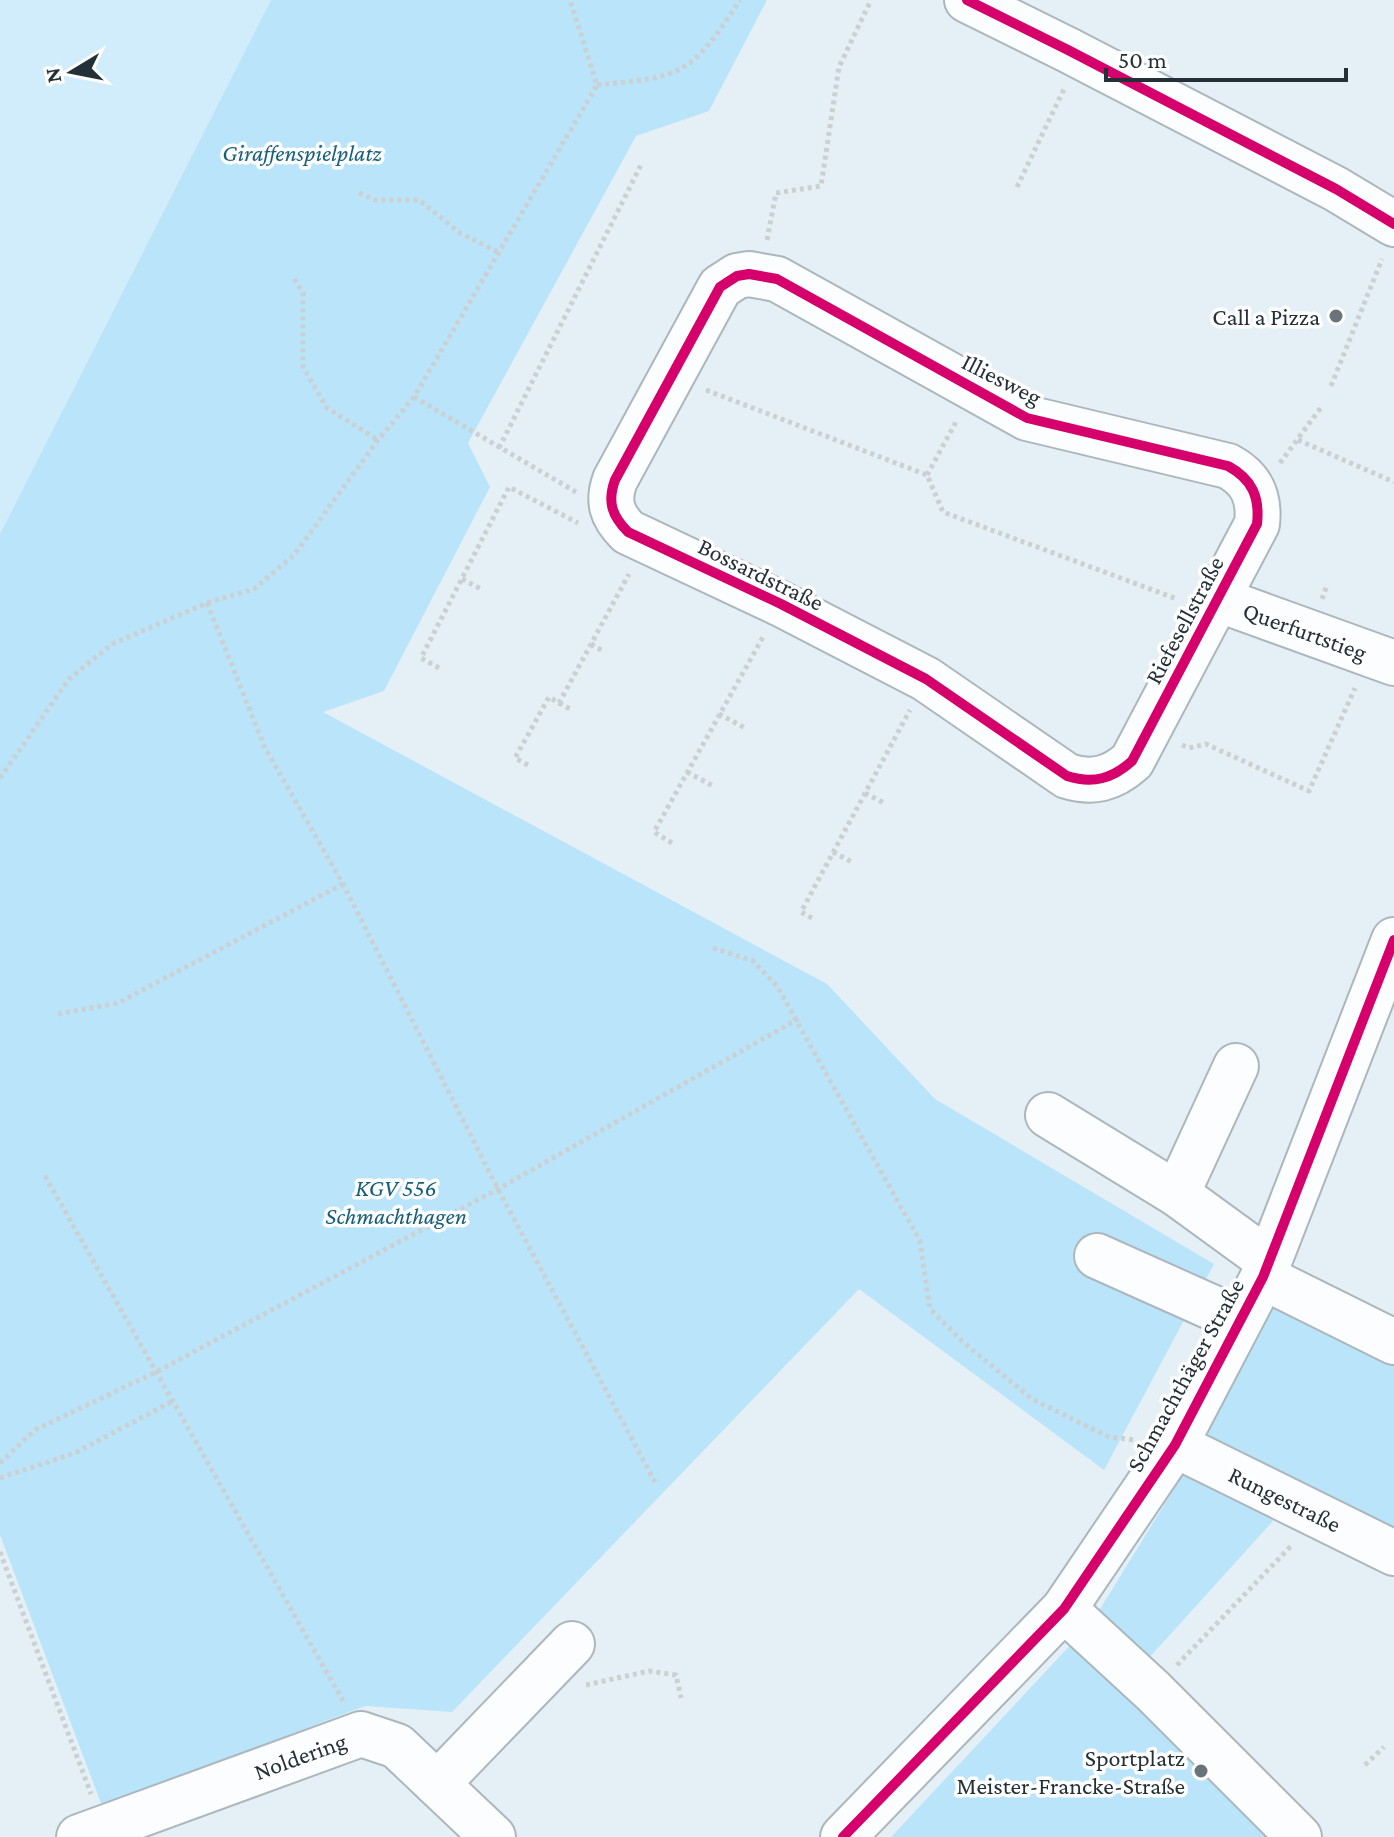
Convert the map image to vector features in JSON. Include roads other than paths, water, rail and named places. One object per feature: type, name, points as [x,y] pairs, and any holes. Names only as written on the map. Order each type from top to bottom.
[{"type":"street","points":[[967,0],[1336,189],[1388,241]]},
{"type":"street","name":"Illiesweg","points":[[596,517],[610,501],[615,480],[720,287],[749,275],[777,279],[1027,418],[1228,466],[1250,482],[1256,494]]},
{"type":"street","name":"Riefesellstraße","points":[[1140,746],[1257,524],[1256,494]]},
{"type":"street","name":"Bossardstraße","points":[[596,517],[781,604],[926,679],[1067,776],[1094,781],[1108,778],[1140,746]]},
{"type":"street","name":"Querfurtstieg","points":[[1214,606],[1382,659]]},
{"type":"street","name":"Schmachthäger Straße","points":[[843,1837],[1064,1609],[1175,1445],[1266,1269],[1394,940]]},
{"type":"street","points":[[1177,1194],[1236,1066]]},
{"type":"street","points":[[1048,1115],[1177,1194],[1266,1269],[1394,1342]]},
{"type":"street","points":[[1097,1256],[1240,1320]]},
{"type":"street","name":"Rungestraße","points":[[1175,1445],[1394,1553]]},
{"type":"street","points":[[1064,1609],[1153,1691],[1299,1837]]},
{"type":"street","points":[[437,1784],[572,1644]]},
{"type":"street","name":"Noldering","points":[[92,1833],[361,1734],[397,1746],[493,1837]]},
{"type":"place","name":"Call a Pizza","points":[[1336,316]]},
{"type":"place","name":"Sportplatz Meister-Francke-Straße","points":[[1201,1771]]},
{"type":"park label","name":"Giraffenspielplatz","points":[[302,152]]},
{"type":"park label","name":"KGV 556 Schmachthagen","points":[[396,1201]]}]
